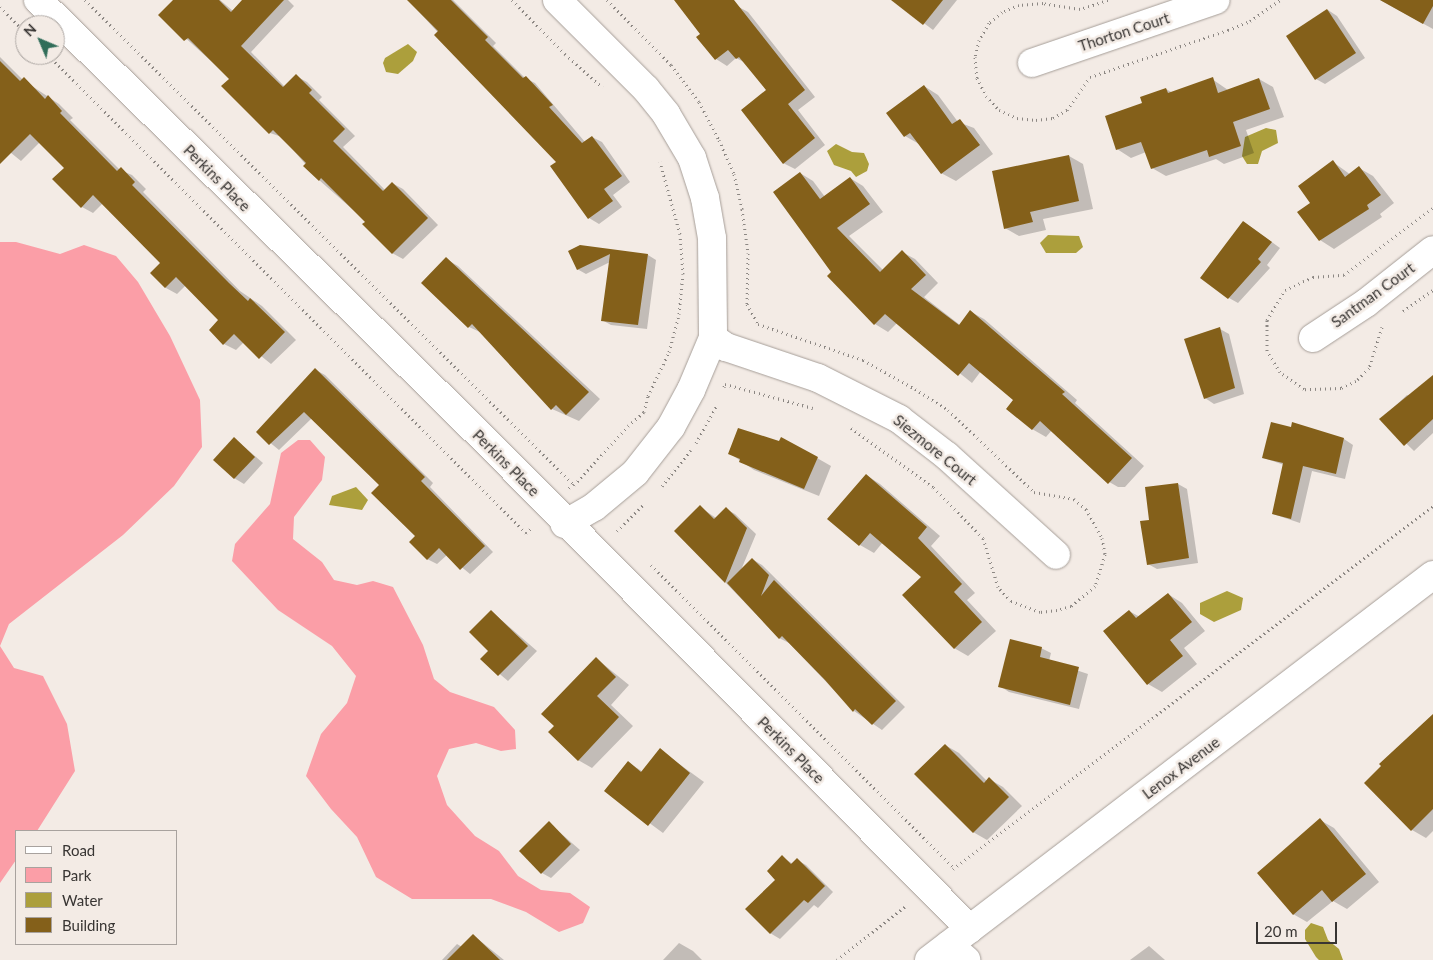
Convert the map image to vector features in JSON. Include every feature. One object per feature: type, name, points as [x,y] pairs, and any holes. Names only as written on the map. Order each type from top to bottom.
[{"type":"street","name":"Perkins Place","points":[[38,0],[558,516],[930,889],[953,948]]},
{"type":"street","points":[[557,0],[646,89],[666,114],[692,158],[705,198],[712,238],[713,338],[691,390],[655,451],[635,473],[594,506],[558,516]]},
{"type":"street","name":"Thorton Court","points":[[1032,63],[1216,0]]},
{"type":"street","name":"Santman Court","points":[[1313,338],[1366,303],[1433,250]]},
{"type":"street","name":"Siezmore Court","points":[[713,338],[726,347],[818,378],[899,419],[947,456],[1056,555]]},
{"type":"street","name":"Lenox Avenue","points":[[953,948],[1433,575]]},
{"type":"path","points":[[86,0],[573,484],[622,536]]},
{"type":"path","points":[[512,0],[564,54],[605,89]]},
{"type":"path","points":[[0,7],[15,22]]},
{"type":"path","points":[[58,65],[526,533],[558,516],[573,484],[644,412],[648,396],[669,352],[679,314],[683,274],[680,234],[658,155]]},
{"type":"path","points":[[837,960],[930,889],[954,868],[1433,506]]},
{"type":"path","points":[[646,560],[954,868]]},
{"type":"green space","points":[[0,242],[16,242],[60,254],[84,245],[116,256],[138,282],[170,336],[200,400],[202,447],[174,486],[123,535],[9,624],[0,646]]},
{"type":"green space","points":[[298,440],[310,440],[325,457],[322,480],[294,517],[293,539],[322,562],[334,580],[357,585],[373,581],[393,587],[423,645],[434,679],[450,692],[494,707],[515,730],[516,749],[501,751],[476,743],[449,749],[437,776],[447,805],[475,836],[499,851],[518,876],[541,890],[570,893],[590,907],[583,923],[559,932],[526,912],[491,899],[412,899],[376,877],[357,837],[331,809],[306,776],[321,734],[347,703],[356,676],[332,646],[278,610],[232,561],[235,544],[270,504],[281,453]]},
{"type":"green space","points":[[0,646],[14,668],[43,676],[67,724],[75,771],[38,830],[15,830],[15,861],[0,883]]},
{"type":"water","points":[[408,44],[417,52],[413,61],[398,74],[386,72],[383,63],[385,58]]},
{"type":"water","points":[[1266,128],[1276,130],[1278,143],[1262,151],[1258,164],[1247,164],[1242,156],[1245,137]]},
{"type":"water","points":[[836,144],[852,152],[864,153],[869,164],[867,171],[856,177],[851,171],[834,165],[827,151]]},
{"type":"water","points":[[1048,235],[1079,236],[1083,247],[1076,253],[1046,253],[1040,243]]},
{"type":"water","points":[[356,487],[368,500],[362,510],[329,505],[332,496]]},
{"type":"water","points":[[1227,591],[1243,598],[1241,610],[1214,622],[1200,614],[1200,603]]},
{"type":"water","points":[[1311,923],[1323,927],[1328,940],[1339,949],[1343,960],[1319,960],[1316,957],[1305,939],[1305,930]]},
{"type":"building","points":[[173,0],[219,0],[231,12],[242,0],[284,0],[241,46],[283,87],[296,74],[312,90],[309,93],[345,129],[333,141],[383,191],[392,182],[428,218],[392,254],[362,224],[365,222],[321,178],[319,181],[303,166],[306,163],[273,130],[269,134],[221,86],[229,79],[188,38],[184,41],[158,15]]},
{"type":"building","points":[[407,0],[451,0],[488,37],[485,40],[523,78],[526,76],[553,105],[549,107],[582,143],[592,136],[622,176],[604,189],[613,201],[588,219],[550,166],[556,162],[434,35],[438,31]]},
{"type":"building","points":[[674,0],[734,0],[805,90],[788,104],[815,138],[783,164],[741,110],[766,90],[739,57],[736,59],[728,50],[715,60],[696,37],[700,34]]},
{"type":"building","points":[[891,0],[943,0],[923,25]]},
{"type":"building","points":[[1380,0],[1433,0],[1433,6],[1423,24]]},
{"type":"building","points":[[1327,9],[1356,53],[1315,80],[1286,36]]},
{"type":"building","points":[[0,61],[20,81],[24,77],[45,99],[48,95],[62,111],[60,113],[117,171],[121,167],[135,182],[132,185],[229,283],[248,301],[250,298],[285,332],[259,359],[234,334],[223,345],[209,330],[218,320],[176,277],[165,288],[150,273],[160,263],[93,195],[81,208],[52,179],[64,168],[30,134],[0,164]]},
{"type":"building","points":[[1213,77],[1218,93],[1259,78],[1270,109],[1233,122],[1241,146],[1209,157],[1207,150],[1151,169],[1141,142],[1116,150],[1105,116],[1142,103],[1140,97],[1166,88],[1168,93]]},
{"type":"building","points":[[924,85],[952,124],[960,119],[980,145],[941,174],[910,133],[904,137],[886,113]]},
{"type":"building","points":[[1069,155],[1079,201],[1030,212],[1033,222],[1004,229],[992,171]]},
{"type":"building","points":[[1333,160],[1345,177],[1359,166],[1381,195],[1367,205],[1369,209],[1319,241],[1297,212],[1310,203],[1298,186]]},
{"type":"building","points":[[800,172],[820,199],[850,177],[870,204],[837,228],[880,272],[902,250],[926,275],[911,289],[959,325],[970,310],[1065,392],[1062,394],[1132,458],[1108,484],[1040,421],[1032,430],[1006,409],[1013,400],[969,363],[958,376],[885,314],[874,325],[827,276],[831,272],[773,192]]},
{"type":"building","points":[[1243,221],[1272,242],[1258,259],[1261,262],[1228,299],[1200,278]]},
{"type":"building","points":[[580,245],[648,254],[638,325],[601,321],[610,254],[577,270],[568,251]]},
{"type":"building","points":[[446,257],[589,392],[566,415],[556,405],[551,410],[472,324],[468,328],[421,283]]},
{"type":"building","points":[[1220,327],[1235,388],[1204,399],[1184,339]]},
{"type":"building","points":[[315,368],[425,477],[421,481],[485,546],[460,570],[439,548],[427,560],[409,542],[415,536],[371,493],[379,485],[304,412],[269,445],[256,432]]},
{"type":"building","points":[[1433,375],[1433,419],[1404,446],[1379,419]]},
{"type":"building","points":[[1271,422],[1291,427],[1292,422],[1344,438],[1336,474],[1303,466],[1291,519],[1272,514],[1283,463],[1262,458]]},
{"type":"building","points":[[738,428],[779,441],[781,437],[818,457],[804,489],[739,462],[740,459],[728,454]]},
{"type":"building","points":[[234,437],[255,457],[234,479],[213,460]]},
{"type":"building","points":[[866,474],[927,527],[918,538],[962,584],[954,592],[982,622],[954,649],[902,595],[921,577],[870,533],[859,546],[827,519]]},
{"type":"building","points":[[1178,483],[1189,558],[1147,565],[1140,521],[1149,520],[1145,487]]},
{"type":"building","points":[[700,505],[714,519],[726,507],[747,528],[725,583],[674,531]]},
{"type":"building","points":[[752,558],[769,575],[761,596],[774,580],[896,701],[872,725],[855,709],[853,712],[825,680],[782,636],[779,639],[727,583]]},
{"type":"building","points":[[1168,593],[1192,622],[1170,640],[1183,656],[1147,685],[1103,631],[1129,610],[1136,618]]},
{"type":"building","points":[[491,610],[528,646],[498,676],[480,659],[488,651],[469,632]]},
{"type":"building","points":[[1010,639],[1042,647],[1040,657],[1079,667],[1070,705],[998,687]]},
{"type":"building","points":[[596,657],[616,677],[597,696],[619,717],[578,761],[548,732],[554,726],[541,714]]},
{"type":"building","points":[[1433,714],[1433,809],[1411,831],[1364,783],[1381,766],[1379,764]]},
{"type":"building","points":[[945,744],[984,783],[989,777],[1009,797],[973,833],[914,774]]},
{"type":"building","points":[[660,748],[690,773],[648,826],[604,791],[628,761],[641,772]]},
{"type":"building","points":[[1320,818],[1366,874],[1332,902],[1322,890],[1293,915],[1257,873]]},
{"type":"building","points":[[549,821],[571,844],[541,874],[519,851]]},
{"type":"building","points":[[782,855],[791,864],[797,858],[825,886],[808,903],[804,900],[770,934],[745,909],[775,880],[767,871]]},
{"type":"building","points":[[473,934],[500,960],[447,960]]}]
